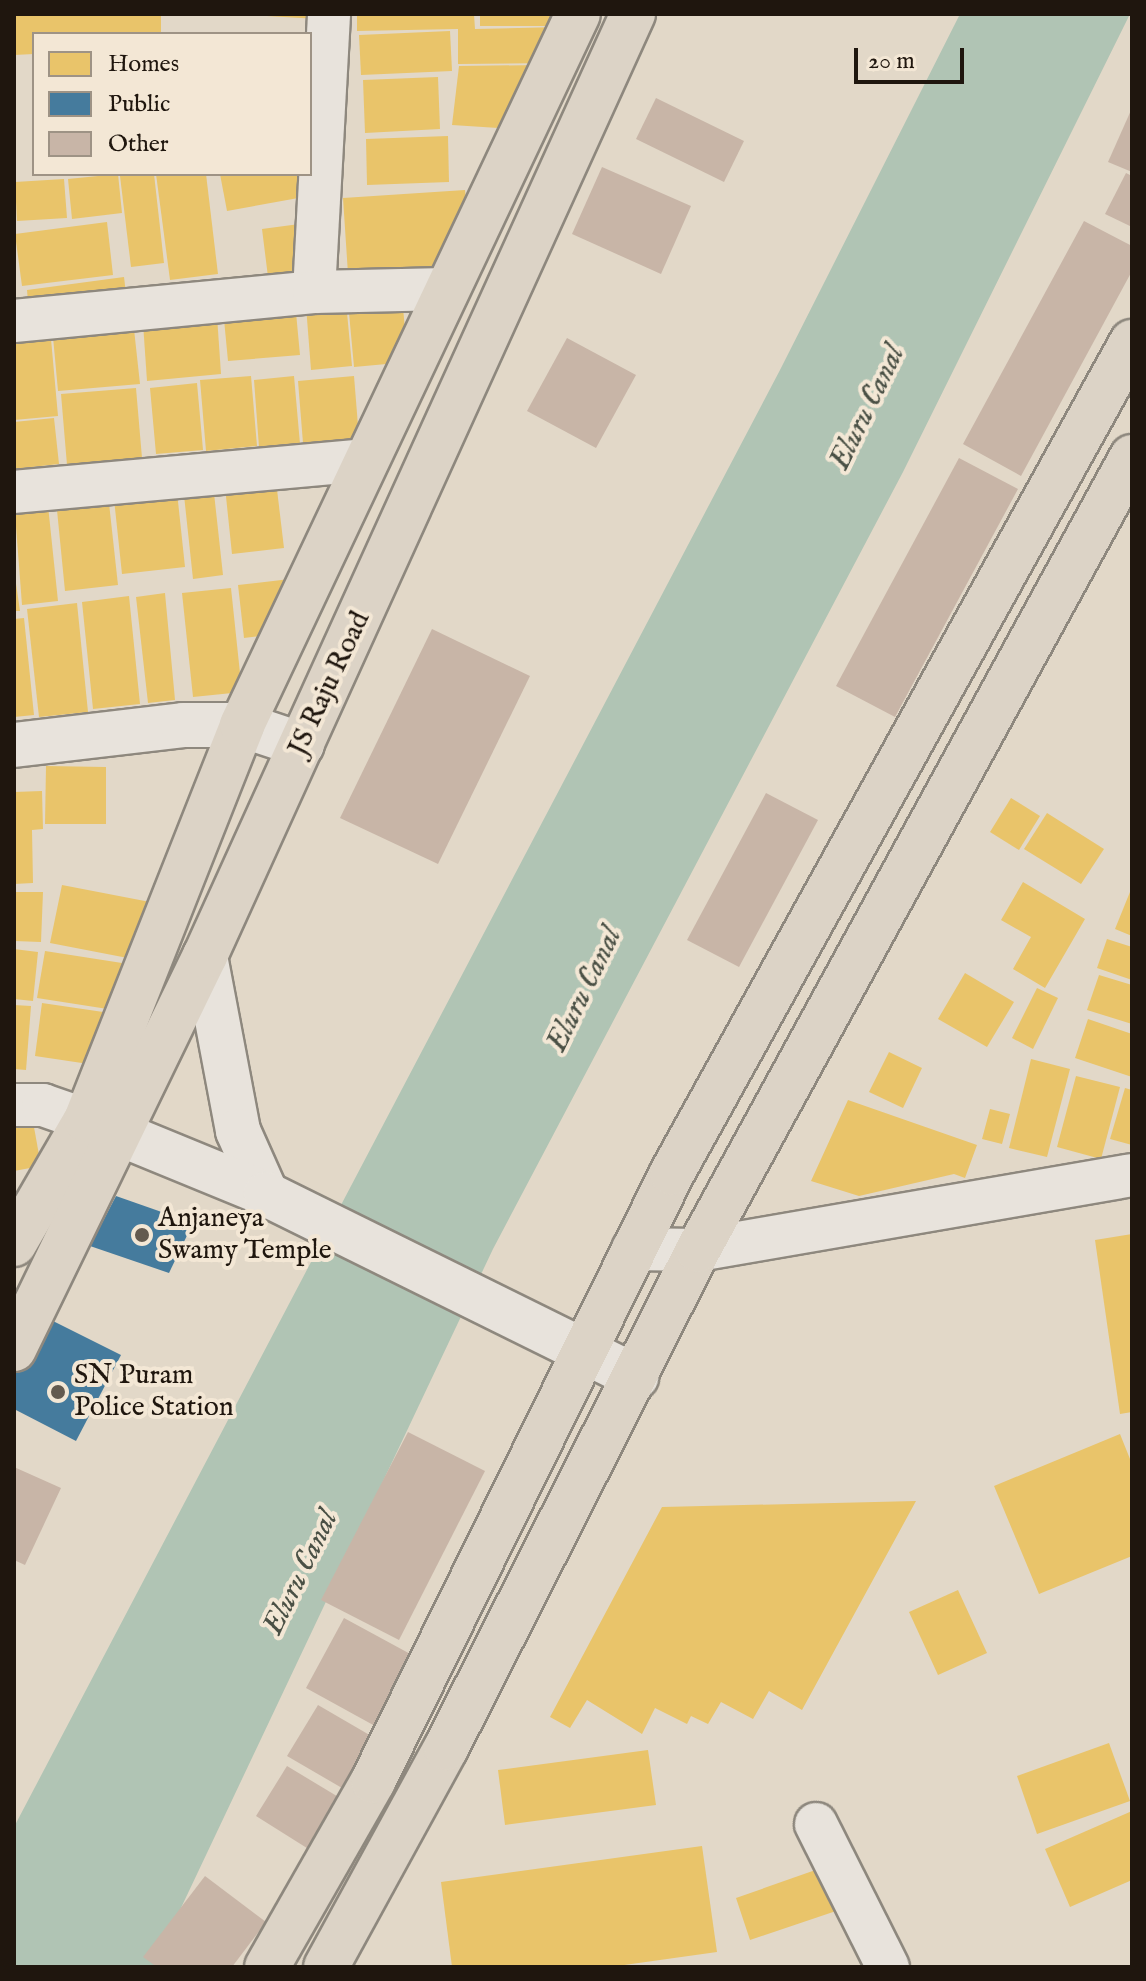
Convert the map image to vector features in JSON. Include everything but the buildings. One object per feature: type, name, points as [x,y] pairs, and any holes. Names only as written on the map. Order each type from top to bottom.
[{"type":"main road","name":"JS Raju Road","points":[[14,1349],[104,1126],[242,725],[578,14]]},
{"type":"main road","name":"JS Raju Road","points":[[14,1244],[104,1126],[205,956],[633,14]]},
{"type":"main road","points":[[267,1967],[373,1781],[633,1249],[1132,342]]},
{"type":"main road","points":[[326,1967],[636,1377],[698,1250],[1132,457]]},
{"type":"street","points":[[314,292],[329,14]]},
{"type":"street","points":[[14,321],[314,292],[446,289]]},
{"type":"street","points":[[14,492],[366,460]]},
{"type":"street","points":[[14,745],[183,725],[242,725],[302,745]]},
{"type":"street","points":[[205,956],[238,1131],[266,1194]]},
{"type":"street","points":[[14,1105],[43,1105],[104,1126],[266,1194],[636,1377]]},
{"type":"street","points":[[633,1249],[698,1250],[1132,1175]]},
{"type":"street","points":[[816,1824],[888,1967]]},
{"type":"water","name":"Eluru Canal","points":[[960,14],[1130,14],[903,472],[493,1249],[153,1967],[14,1967],[14,1827],[780,370]]},
{"type":"place","name":"Anjaneya Swamy Temple","points":[[142,1235]]},
{"type":"place","name":"SN Puram Police Station","points":[[58,1392]]}]
